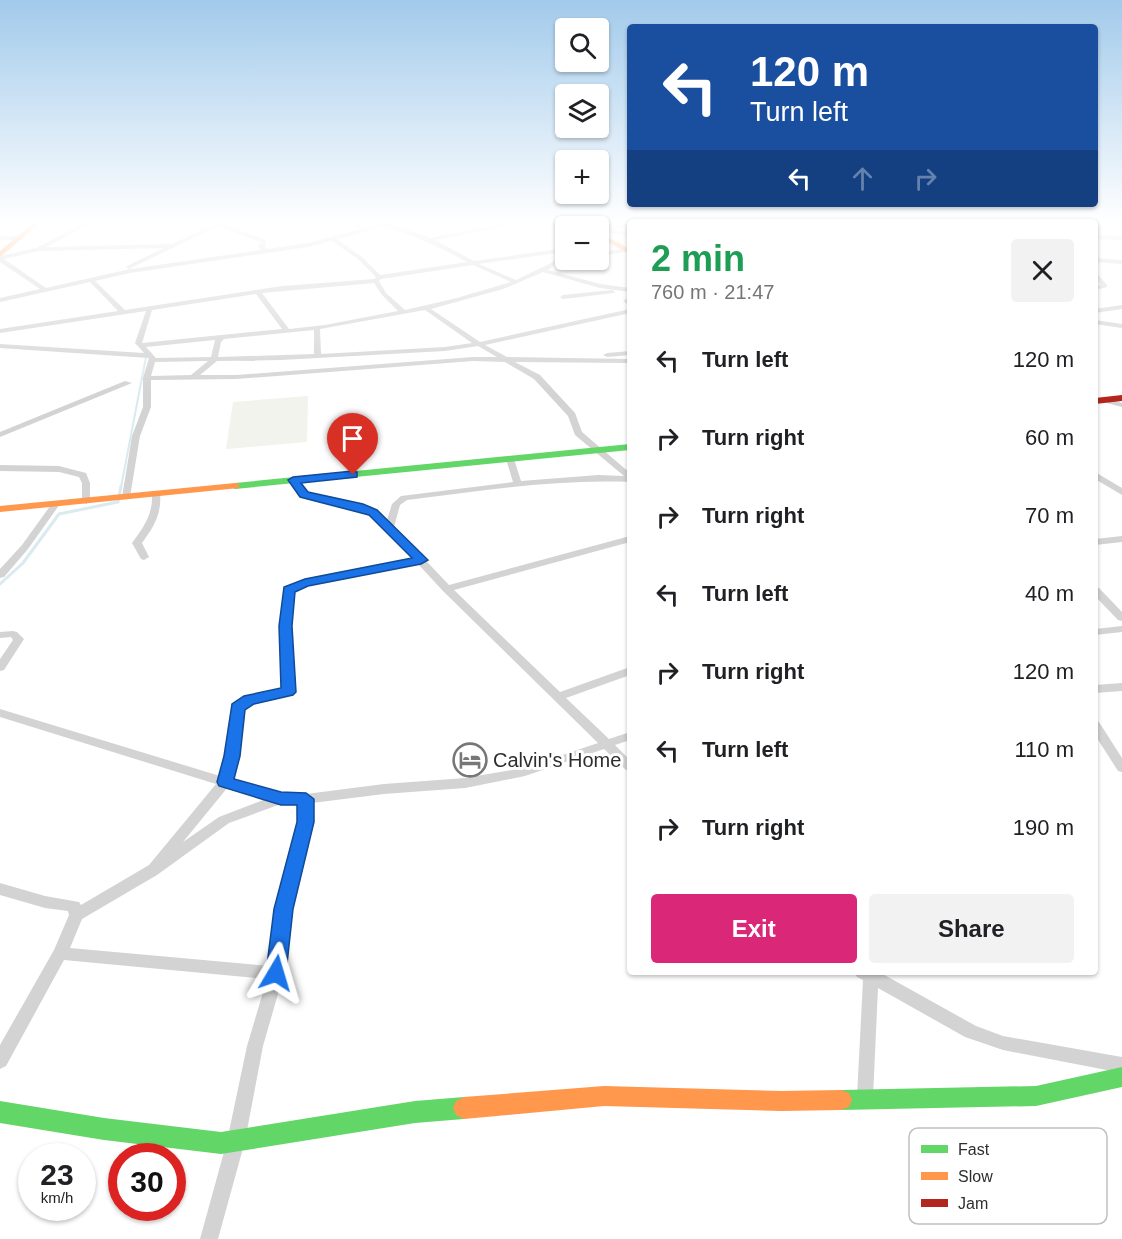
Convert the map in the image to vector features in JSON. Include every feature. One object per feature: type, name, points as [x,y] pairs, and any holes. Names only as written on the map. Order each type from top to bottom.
[{"type":"street","points":[[32,281],[46,291]]},
{"type":"street","points":[[1,301],[92,281],[122,311]]},
{"type":"street","points":[[0,331],[150,307],[360,281]]},
{"type":"street","points":[[378,281],[384,294],[404,313]]},
{"type":"street","points":[[581,281],[627,290]]},
{"type":"street","points":[[140,346],[318,328],[426,308],[516,282]]},
{"type":"street","points":[[563,297],[627,290]]},
{"type":"street","points":[[258,292],[287,332]]},
{"type":"street","points":[[150,307],[138,343],[153,358]]},
{"type":"street","points":[[1098,311],[1122,307]]},
{"type":"street","points":[[426,308],[479,344],[537,377],[572,415],[576,431],[627,476]]},
{"type":"street","points":[[0,345],[153,358],[214,360],[318,356],[388,350],[433,350],[479,344],[627,312]]},
{"type":"street","points":[[1098,322],[1122,326]]},
{"type":"street","points":[[318,328],[318,356]]},
{"type":"street","points":[[192,378],[214,360],[218,341],[222,338]]},
{"type":"street","points":[[590,361],[600,356],[627,353]]},
{"type":"street","points":[[126,497],[136,436],[147,407],[147,378],[153,358]]},
{"type":"street","points":[[147,378],[192,378],[505,358],[627,361]]},
{"type":"street","points":[[0,435],[31,420],[84,403],[128,383]]},
{"type":"street","points":[[1100,401],[1122,398]]},
{"type":"street","points":[[1100,401],[1122,405]]},
{"type":"street","points":[[0,509],[627,447]]},
{"type":"street","points":[[510,459],[518,484]]},
{"type":"street","points":[[0,468],[59,470],[83,475],[86,483],[86,501]]},
{"type":"street","points":[[1098,477],[1122,492]]},
{"type":"street","points":[[389,527],[396,504],[404,498],[518,484],[627,478]]},
{"type":"street","points":[[293,480],[304,495],[367,509],[389,527],[447,589],[627,764]]},
{"type":"street","points":[[144,557],[137,543],[152,523],[157,511],[156,494]]},
{"type":"street","points":[[0,575],[14,562],[56,504]]},
{"type":"street","points":[[1098,542],[1118,539],[1122,548]]},
{"type":"street","points":[[447,589],[627,540]]},
{"type":"street","points":[[152,871],[225,782],[232,756],[238,708],[249,699],[288,692],[285,626],[288,590],[305,583],[421,560]]},
{"type":"street","points":[[1098,593],[1122,618]]},
{"type":"street","points":[[1098,632],[1122,629]]},
{"type":"street","points":[[0,635],[13,634],[19,639],[0,667]]},
{"type":"street","points":[[557,697],[627,672]]},
{"type":"street","points":[[1098,689],[1122,687]]},
{"type":"street","points":[[0,713],[281,799],[306,799],[384,789],[465,783],[525,772],[627,737]]},
{"type":"street","points":[[1098,730],[1122,768]]},
{"type":"street","points":[[76,915],[152,871],[224,820],[281,799]]},
{"type":"street","points":[[209,1239],[236,1142],[255,1046],[276,973],[283,909],[305,822],[306,799]]},
{"type":"street","points":[[0,889],[45,902],[70,904],[74,906],[76,915],[60,952],[0,1060]]},
{"type":"street","points":[[60,952],[276,973]]},
{"type":"street","points":[[865,1097],[868,975]]},
{"type":"street","points":[[870,975],[971,1032],[1003,1042],[1122,1065]]},
{"type":"street","points":[[0,1112],[104,1130],[221,1143],[320,1125],[415,1112],[604,1096],[781,1101],[865,1097],[1036,1096],[1097,1080],[1122,1077]]},
{"type":"shaded area","points":[[308,396],[307,442],[226,449],[233,402]]},
{"type":"waterway","points":[[121,487],[146,357]]},
{"type":"waterway","points":[[0,584],[23,563],[59,514],[118,502],[121,486]]},
{"type":"traffic: fast","points":[[235,486],[627,447]]},
{"type":"traffic: fast","points":[[841,1100],[1036,1096],[1122,1077]]},
{"type":"traffic: fast","points":[[0,1112],[104,1129],[221,1143],[415,1112],[464,1108]]},
{"type":"traffic: slow","points":[[0,509],[235,486]]},
{"type":"traffic: slow","points":[[464,1108],[604,1096],[781,1101],[841,1100]]},
{"type":"traffic: jam","points":[[1098,401],[1122,398]]},
{"type":"place","name":"Calvin's Home","points":[[470,760]]},
{"type":"route","points":[[276,973],[283,909],[293,877],[305,822],[306,799],[281,799],[225,782],[232,756],[238,708],[249,699],[288,692],[290,687],[285,626],[288,590],[305,583],[421,560],[373,512],[304,495],[293,480],[353,475]]}]
